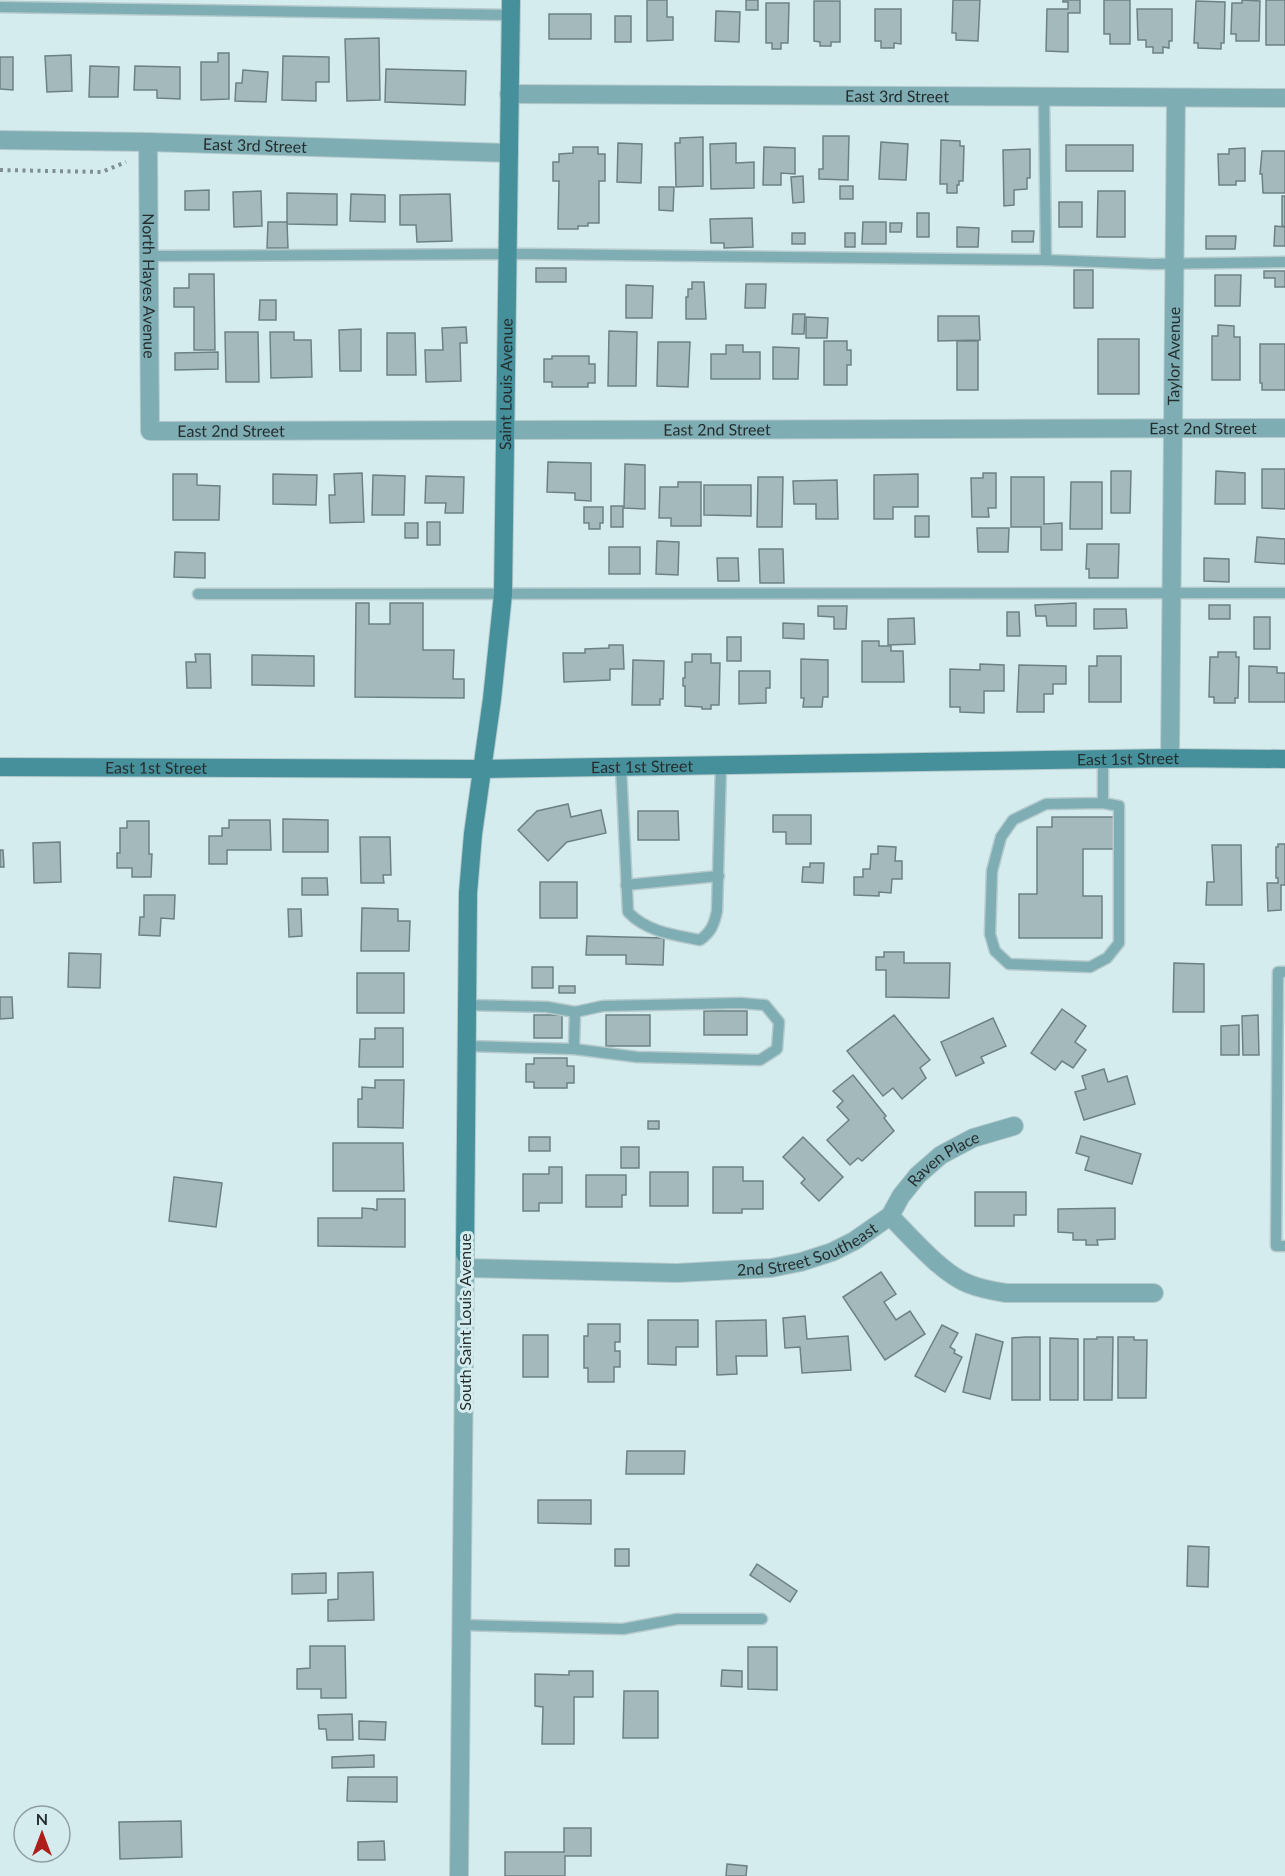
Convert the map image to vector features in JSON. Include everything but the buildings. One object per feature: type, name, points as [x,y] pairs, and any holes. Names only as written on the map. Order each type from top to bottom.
[{"type":"main road","name":"Saint Louis Avenue","points":[[482,769],[503,594],[510,8]]},
{"type":"main road","name":"East 1st Street","points":[[0,766],[482,769],[1170,758],[1285,759]]},
{"type":"main road","name":"South Saint Louis Avenue","points":[[465,1261],[468,893],[482,769]]},
{"type":"street","name":"East 3rd Street","points":[[510,94],[1285,99]]},
{"type":"street","name":"Taylor Avenue","points":[[1170,758],[1176,98]]},
{"type":"street","name":"East 3rd Street","points":[[0,140],[509,153]]},
{"type":"street","name":"North Hayes Avenue","points":[[148,142],[150,431]]},
{"type":"street","name":"East 2nd Street","points":[[150,431],[1285,428]]},
{"type":"street","name":"Raven Place","points":[[890,1216],[901,1196],[918,1175],[941,1155],[973,1138],[1014,1126]]},
{"type":"street","name":"2nd Street Southeast","points":[[465,1261],[676,1273],[771,1268],[801,1262],[832,1252],[862,1236],[890,1216],[926,1254],[948,1271],[966,1283],[988,1290],[1006,1293],[1154,1293]]},
{"type":"street","name":"South Saint Louis Avenue","points":[[459,1876],[465,1261]]},
{"type":"lane","points":[[0,7],[510,8]]},
{"type":"lane","points":[[1044,97],[1046,260]]},
{"type":"lane","points":[[149,256],[508,255],[1046,260],[1153,264],[1285,262]]},
{"type":"lane","points":[[198,594],[1285,594]]},
{"type":"lane","points":[[1103,759],[1103,803]]},
{"type":"lane","points":[[621,767],[628,912],[637,922],[664,933],[700,940],[709,933],[715,923],[717,911],[721,765]]},
{"type":"lane","points":[[1103,803],[1119,806],[1119,943],[1107,958],[1090,967],[1009,964],[995,951],[990,934],[992,871],[1001,837],[1013,820],[1046,804],[1103,803]]},
{"type":"lane","points":[[626,885],[719,876]]},
{"type":"lane","points":[[1285,972],[1278,972],[1276,1246],[1285,1246]]},
{"type":"lane","points":[[467,1005],[547,1006],[575,1012],[603,1006],[741,1003],[765,1005],[779,1022],[777,1049],[760,1060],[638,1057],[574,1049],[467,1046]]},
{"type":"lane","points":[[574,1049],[575,1012]]},
{"type":"lane","points":[[462,1624],[623,1629],[677,1620],[762,1619]]},
{"type":"path","points":[[0,170],[102,172],[129,161],[148,142]]}]
